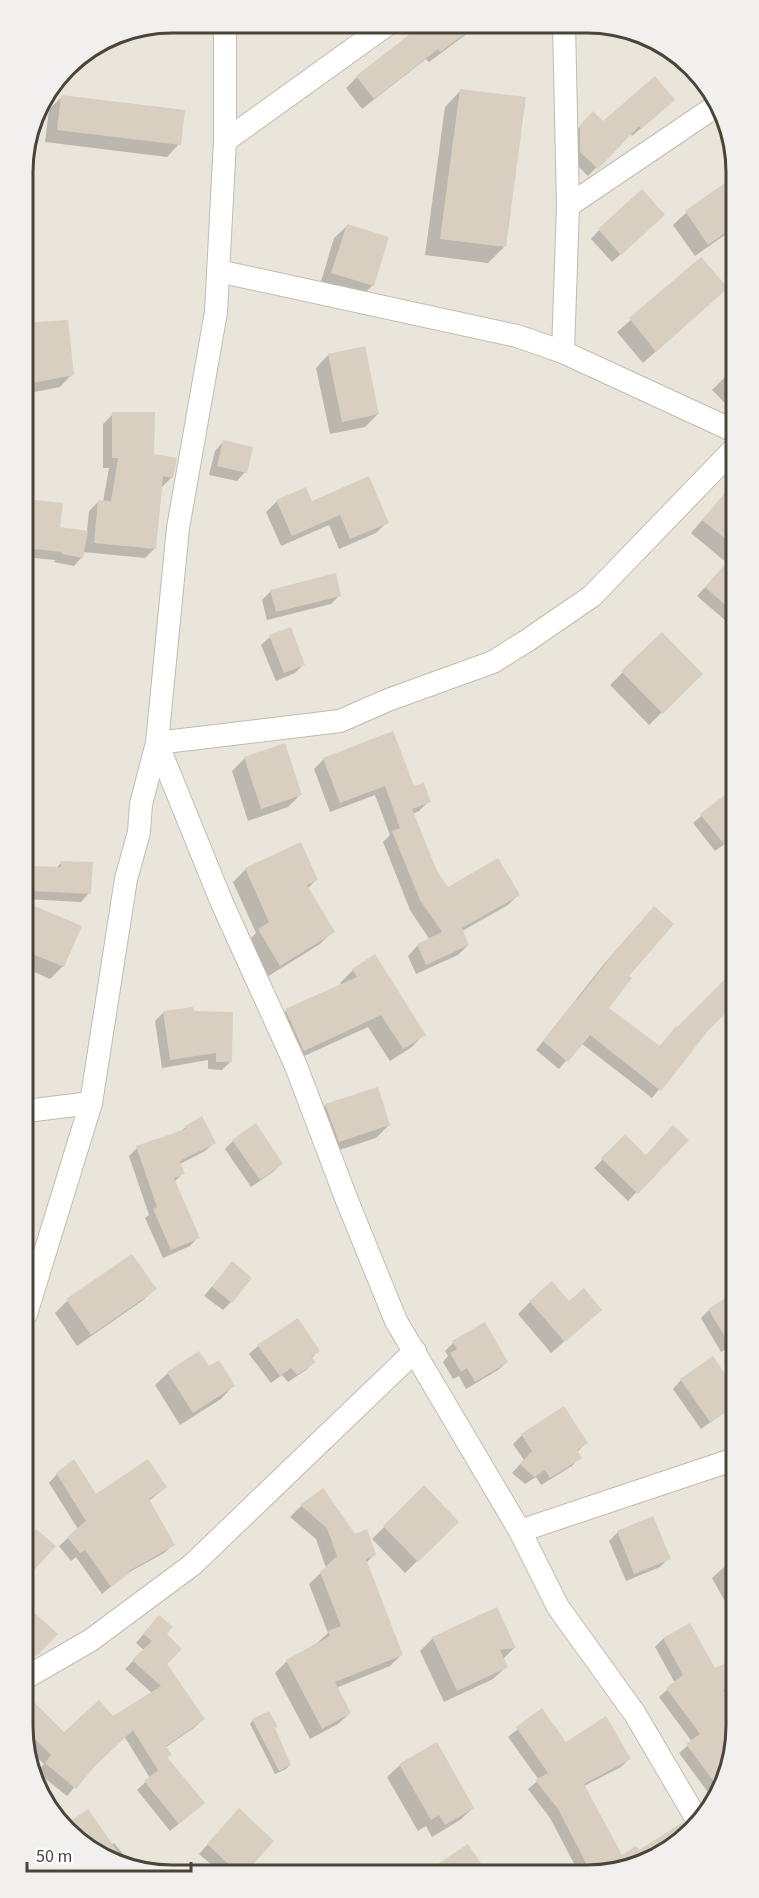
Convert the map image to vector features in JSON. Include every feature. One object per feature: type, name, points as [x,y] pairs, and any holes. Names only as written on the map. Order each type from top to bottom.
[{"type":"street","points":[[33,1291],[91,1103],[126,879],[139,832],[141,804],[157,743],[178,528],[216,312],[225,141],[225,33]]},
{"type":"street","points":[[225,141],[375,33]]},
{"type":"street","points":[[564,33],[568,206],[564,352]]},
{"type":"street","points":[[568,206],[711,110]]},
{"type":"street","points":[[218,271],[517,336],[564,352],[726,427]]},
{"type":"street","points":[[157,743],[340,721],[388,700],[493,662],[592,596],[726,457]]},
{"type":"street","points":[[157,743],[222,903],[296,1066],[396,1321],[520,1531],[558,1607],[635,1714],[694,1814]]},
{"type":"street","points":[[33,1110],[91,1103]]},
{"type":"street","points":[[33,1674],[91,1640],[192,1565],[415,1351]]},
{"type":"street","points":[[520,1531],[726,1462]]},
{"type":"shaded area","points":[[163,33],[605,34],[632,40],[672,62],[697,87],[707,102],[721,136],[726,172],[726,1735],[719,1771],[712,1788],[697,1811],[679,1831],[664,1842],[632,1858],[587,1865],[163,1865],[127,1858],[110,1851],[80,1831],[67,1818],[52,1796],[38,1762],[33,1726],[33,163],[38,136],[47,110],[67,80],[80,67],[95,56],[127,40]]},
{"type":"building","points":[[411,33],[466,33],[440,52],[438,49],[374,99],[356,76]]},
{"type":"building","points":[[655,76],[675,100],[641,129],[639,126],[598,169],[580,152],[580,125],[593,111],[603,121]]},
{"type":"building","points":[[460,89],[526,97],[506,247],[440,239]]},
{"type":"building","points":[[61,95],[185,110],[181,145],[57,130]]},
{"type":"building","points":[[726,182],[726,232],[708,245],[685,211]]},
{"type":"building","points":[[642,189],[665,215],[621,255],[598,229]]},
{"type":"building","points":[[347,224],[389,237],[374,286],[331,273]]},
{"type":"building","points":[[701,257],[726,286],[726,290],[656,352],[629,318]]},
{"type":"building","points":[[68,320],[74,375],[33,383],[33,322]]},
{"type":"building","points":[[365,346],[379,414],[342,422],[328,354]]},
{"type":"building","points":[[112,412],[155,412],[154,454],[177,458],[173,478],[163,476],[156,549],[94,543],[98,500],[111,501],[118,458],[112,458]]},
{"type":"building","points":[[223,440],[253,447],[247,473],[217,466]]},
{"type":"building","points":[[369,476],[389,523],[350,539],[340,515],[292,536],[276,500],[306,487],[312,501]]},
{"type":"building","points":[[726,491],[726,539],[702,520]]},
{"type":"building","points":[[33,500],[63,503],[60,527],[88,531],[83,558],[62,554],[62,552],[33,549]]},
{"type":"building","points":[[726,563],[726,606],[705,587]]},
{"type":"building","points":[[336,573],[341,596],[276,612],[270,590]]},
{"type":"building","points":[[291,627],[305,665],[284,673],[269,635]]},
{"type":"building","points":[[662,632],[703,674],[663,714],[621,671]]},
{"type":"building","points":[[393,731],[414,786],[424,783],[431,802],[412,809],[437,871],[448,887],[498,858],[520,895],[462,928],[469,945],[426,965],[417,944],[442,932],[420,900],[392,831],[400,828],[385,786],[340,803],[323,758]]},
{"type":"building","points":[[285,743],[302,795],[261,809],[244,757]]},
{"type":"building","points":[[726,794],[726,842],[724,844],[700,814]]},
{"type":"building","points":[[301,842],[318,880],[307,885],[335,932],[280,966],[258,929],[269,922],[245,868]]},
{"type":"building","points":[[61,861],[93,862],[91,894],[33,891],[33,866],[61,867]]},
{"type":"building","points":[[33,905],[82,926],[64,967],[33,954]]},
{"type":"building","points":[[654,906],[674,924],[629,976],[632,978],[609,1008],[660,1046],[676,1026],[726,980],[726,1013],[707,1032],[661,1091],[590,1035],[568,1062],[543,1041]]},
{"type":"building","points":[[375,954],[426,1035],[403,1049],[381,1015],[304,1051],[285,1009],[357,977],[352,969]]},
{"type":"building","points":[[193,1007],[194,1011],[233,1012],[232,1062],[216,1062],[216,1053],[170,1060],[163,1011]]},
{"type":"building","points":[[378,1087],[390,1125],[339,1142],[325,1104]]},
{"type":"building","points":[[202,1116],[216,1143],[180,1161],[185,1174],[174,1178],[200,1238],[171,1250],[153,1209],[157,1207],[136,1146],[186,1129],[185,1126]]},
{"type":"building","points":[[256,1123],[283,1164],[260,1180],[232,1140]]},
{"type":"building","points":[[673,1125],[689,1140],[638,1194],[601,1158],[625,1134],[646,1155]]},
{"type":"building","points":[[132,1254],[157,1289],[91,1335],[66,1299]]},
{"type":"building","points":[[232,1261],[252,1278],[232,1303],[212,1287]]},
{"type":"building","points":[[552,1281],[569,1301],[584,1288],[602,1310],[565,1342],[529,1301]]},
{"type":"building","points":[[726,1298],[726,1338],[708,1309]]},
{"type":"building","points":[[298,1318],[320,1351],[311,1357],[316,1362],[297,1375],[291,1368],[280,1376],[257,1345]]},
{"type":"building","points":[[485,1322],[508,1362],[475,1382],[467,1368],[461,1372],[450,1353],[457,1349],[452,1341]]},
{"type":"building","points":[[199,1351],[209,1366],[219,1360],[235,1386],[193,1413],[167,1372]]},
{"type":"building","points":[[713,1356],[726,1376],[726,1411],[710,1422],[680,1379]]},
{"type":"building","points":[[564,1406],[588,1443],[577,1450],[582,1458],[550,1478],[545,1470],[534,1477],[520,1464],[532,1451],[521,1434]]},
{"type":"building","points":[[74,1459],[96,1494],[148,1459],[167,1487],[149,1499],[175,1545],[129,1571],[130,1573],[111,1587],[85,1550],[80,1553],[67,1537],[86,1521],[56,1473]]},
{"type":"building","points":[[424,1485],[459,1522],[418,1562],[383,1526]]},
{"type":"building","points":[[323,1488],[355,1534],[367,1529],[376,1555],[366,1559],[403,1655],[335,1682],[351,1713],[322,1729],[286,1660],[330,1636],[328,1631],[341,1626],[320,1572],[337,1556],[327,1528],[300,1505]]},
{"type":"building","points":[[653,1516],[671,1559],[634,1574],[617,1531]]},
{"type":"building","points":[[36,1529],[56,1546],[33,1571],[33,1533]]},
{"type":"building","points":[[497,1607],[516,1648],[500,1650],[508,1667],[457,1691],[432,1637]]},
{"type":"building","points":[[33,1611],[58,1634],[33,1658]]},
{"type":"building","points":[[159,1615],[173,1627],[167,1634],[182,1649],[167,1664],[205,1719],[166,1746],[172,1755],[167,1757],[205,1803],[179,1824],[144,1781],[158,1770],[133,1730],[94,1767],[76,1789],[45,1763],[51,1755],[34,1738],[33,1701],[64,1732],[99,1700],[113,1716],[161,1686],[132,1660],[152,1641],[143,1634]]},
{"type":"building","points":[[690,1623],[715,1668],[726,1663],[726,1689],[723,1690],[726,1693],[726,1735],[719,1771],[714,1782],[686,1744],[700,1734],[666,1688],[683,1675],[663,1638]]},
{"type":"building","points":[[542,1708],[566,1742],[606,1716],[631,1759],[584,1784],[622,1855],[636,1846],[639,1850],[683,1822],[685,1824],[679,1831],[649,1851],[632,1858],[587,1865],[558,1809],[535,1780],[548,1773],[516,1727]]},
{"type":"building","points":[[269,1711],[278,1727],[275,1728],[291,1765],[279,1771],[252,1719]]},
{"type":"building","points":[[437,1742],[474,1808],[445,1825],[439,1815],[431,1820],[399,1764]]},
{"type":"building","points":[[239,1808],[274,1841],[252,1865],[230,1865],[207,1844]]},
{"type":"building","points":[[88,1809],[120,1855],[95,1842],[70,1821]]},
{"type":"building","points":[[468,1844],[482,1865],[436,1865]]}]
